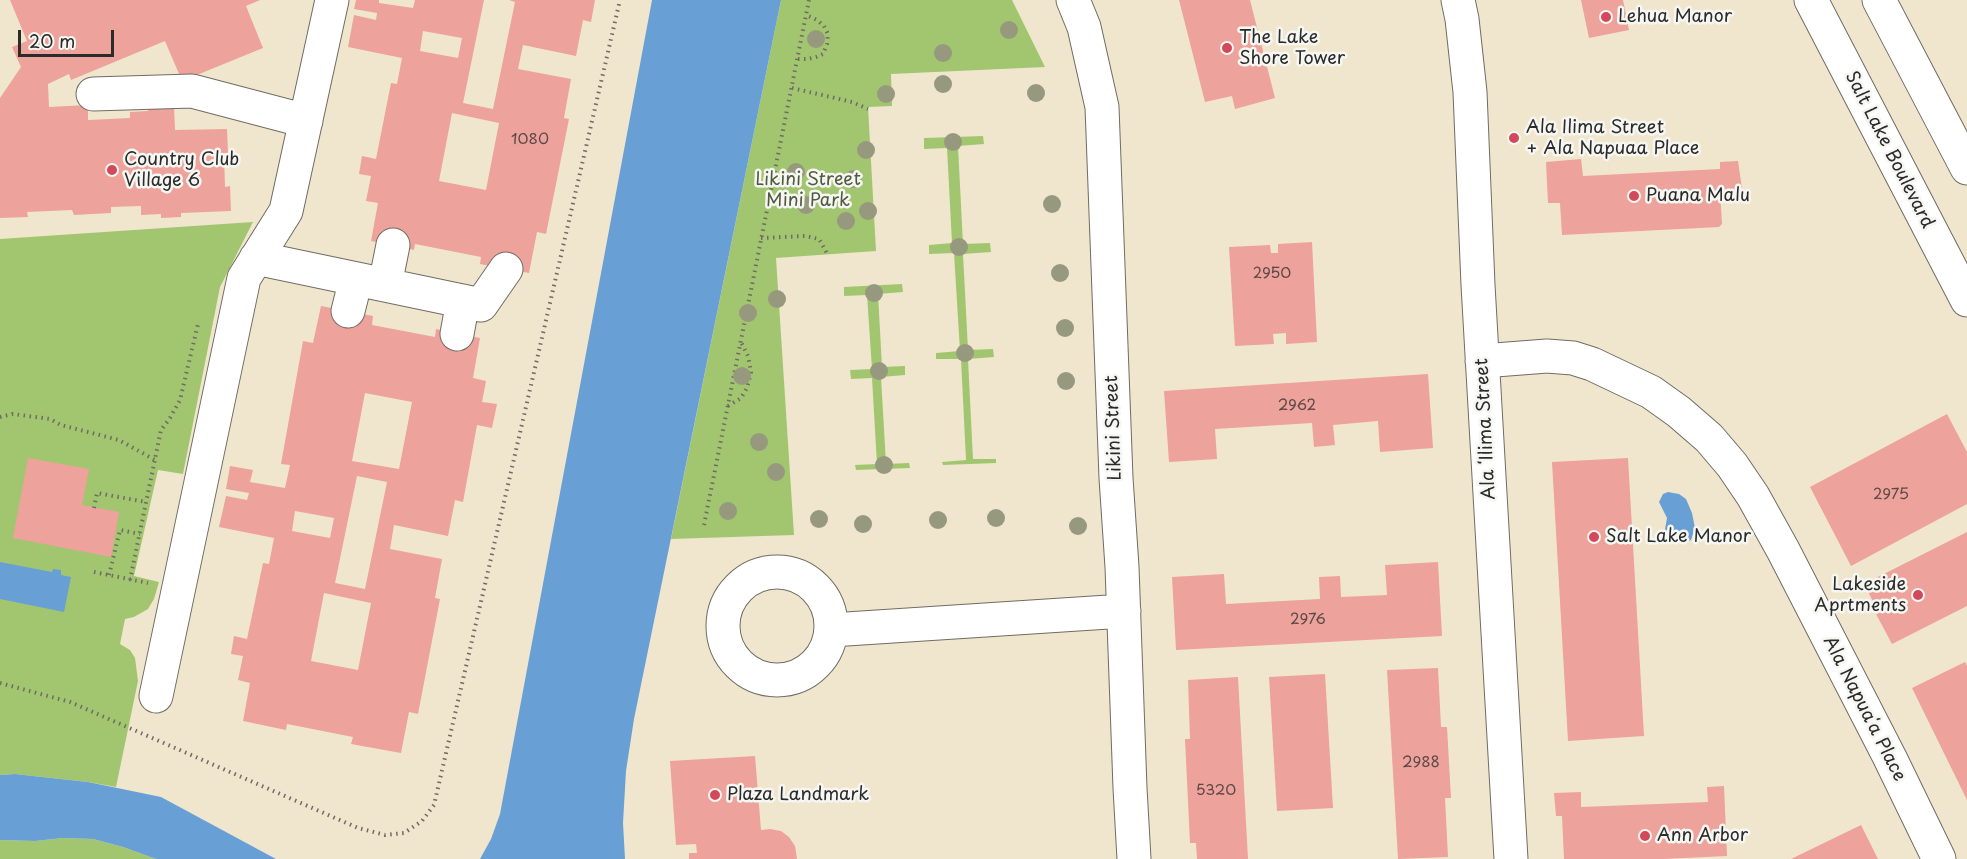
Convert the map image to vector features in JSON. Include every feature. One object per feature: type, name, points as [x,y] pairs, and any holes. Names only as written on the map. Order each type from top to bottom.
[{"type":"street","points":[[156,696],[244,278],[286,211],[332,0]]},
{"type":"street","name":"Likini Street","points":[[1073,0],[1084,27],[1102,107],[1134,859]]},
{"type":"street","name":"Ala ʻIlima Street","points":[[1458,0],[1470,92],[1473,193],[1511,859]]},
{"type":"street","name":"Salt Lake Boulevard","points":[[1811,0],[1967,300]]},
{"type":"street","points":[[1879,0],[1967,168]]},
{"type":"street","points":[[93,94],[192,91],[306,121]]},
{"type":"street","points":[[348,312],[393,245]]},
{"type":"street","points":[[256,258],[481,305],[506,269]]},
{"type":"street","points":[[456,334],[463,301]]},
{"type":"street","name":"Ala Napuaʻa Place","points":[[1482,361],[1547,356],[1573,358],[1592,364],[1651,392],[1709,438],[1732,465],[1753,496],[1783,550],[1939,859]]},
{"type":"street","points":[[831,630],[1048,614],[1124,611]]},
{"type":"path","points":[[0,683],[70,702],[358,828],[385,835],[404,833],[422,820],[434,805],[620,0]]},
{"type":"path","points":[[704,525],[809,0]]},
{"type":"path","points":[[798,59],[823,54],[827,44],[828,34],[824,26],[806,15]]},
{"type":"path","points":[[792,88],[852,102],[868,109]]},
{"type":"path","points":[[762,238],[805,236],[819,239],[828,255]]},
{"type":"path","points":[[130,580],[161,430],[171,418],[180,400],[200,316]]},
{"type":"path","points":[[728,406],[741,398],[747,388],[751,372],[748,356],[741,341]]},
{"type":"path","points":[[0,417],[13,414],[50,419],[119,440],[155,460]]},
{"type":"path","points":[[94,508],[97,493],[146,502]]},
{"type":"path","points":[[109,575],[118,530],[140,534]]},
{"type":"path","points":[[94,572],[155,584]]},
{"type":"green space","name":"Likini Street Mini Park","points":[[781,0],[1012,0],[1045,67],[891,74],[892,106],[868,107],[876,251],[776,258],[794,535],[671,539]]},
{"type":"green space","points":[[983,136],[984,144],[958,146],[963,244],[990,243],[991,252],[963,254],[968,350],[993,349],[994,357],[968,359],[973,459],[996,459],[996,463],[943,465],[942,462],[966,460],[961,359],[936,359],[936,353],[960,351],[954,253],[929,254],[929,245],[952,243],[947,148],[924,149],[924,138]]},
{"type":"green space","points":[[253,222],[220,287],[183,474],[158,470],[134,576],[159,582],[148,609],[125,619],[120,644],[130,650],[135,658],[138,681],[116,787],[15,774],[0,775],[0,239]]},
{"type":"green space","points":[[902,284],[903,292],[878,294],[882,367],[905,366],[905,375],[881,377],[886,464],[909,463],[910,468],[856,470],[855,465],[877,464],[872,378],[851,379],[850,370],[872,369],[867,295],[844,296],[844,287]]},
{"type":"green space","points":[[63,838],[93,839],[156,859],[0,859],[0,840],[35,841]]},
{"type":"water","points":[[652,0],[781,0],[634,719],[626,771],[623,823],[625,859],[480,859],[491,839],[500,814]]},
{"type":"water","points":[[1668,492],[1679,494],[1686,499],[1692,513],[1695,528],[1691,540],[1685,543],[1674,543],[1669,539],[1665,529],[1667,518],[1659,502],[1663,494]]},
{"type":"water","points":[[0,562],[52,572],[53,569],[61,570],[61,575],[71,577],[64,612],[0,599]]},
{"type":"water","points":[[15,774],[88,782],[161,797],[276,859],[156,859],[93,839],[0,840],[0,775]]},
{"type":"building","points":[[10,0],[260,0],[246,6],[263,48],[182,81],[165,41],[71,80],[69,74],[48,84],[49,107],[88,105],[88,120],[130,118],[130,112],[148,111],[148,107],[174,106],[175,130],[227,129],[228,153],[224,153],[225,187],[230,186],[231,211],[181,213],[181,217],[161,218],[161,214],[141,215],[141,206],[111,207],[111,213],[74,215],[72,210],[27,212],[28,217],[0,218],[0,98],[21,67],[12,47],[27,41]]},
{"type":"building","points":[[356,0],[379,0],[379,3],[413,8],[415,0],[484,0],[463,103],[493,109],[515,2],[509,0],[595,0],[591,22],[583,20],[576,56],[523,45],[518,69],[571,79],[564,118],[569,119],[546,234],[537,232],[529,273],[480,264],[481,257],[415,244],[414,250],[371,241],[378,203],[366,201],[371,176],[359,174],[362,156],[376,159],[391,83],[397,84],[402,58],[348,47],[354,15],[376,20],[377,13],[354,9]],"holes":[[[423,31],[462,38],[458,58],[420,51]],[[452,113],[499,123],[486,190],[439,181]]]},
{"type":"building","name":"The Lake Shore Tower","points":[[1179,0],[1250,0],[1275,98],[1235,109],[1232,96],[1205,102]]},
{"type":"building","name":"Lehua Manor","points":[[1581,0],[1623,0],[1629,30],[1589,38]]},
{"type":"building","name":"Puana Malu","points":[[1581,159],[1583,176],[1720,169],[1720,162],[1738,161],[1742,188],[1720,190],[1722,224],[1719,227],[1562,235],[1560,203],[1548,203],[1546,162]]},
{"type":"building","points":[[1312,242],[1317,342],[1286,344],[1286,333],[1273,334],[1274,344],[1235,346],[1229,247],[1270,245],[1271,253],[1278,253],[1278,244]]},
{"type":"building","points":[[321,306],[373,316],[372,325],[435,337],[436,329],[480,338],[473,378],[486,381],[482,402],[497,404],[492,428],[477,425],[463,502],[455,500],[448,536],[394,525],[390,549],[442,559],[435,598],[440,599],[418,714],[409,712],[401,753],[351,744],[353,737],[287,724],[286,730],[243,721],[250,683],[238,680],[243,656],[231,654],[234,636],[247,639],[263,563],[269,564],[274,538],[219,527],[226,496],[247,500],[249,493],[226,489],[230,466],[253,470],[250,482],[285,488],[290,465],[281,464],[303,341],[313,343]],"holes":[[[365,393],[412,402],[399,469],[352,461]],[[357,476],[387,482],[365,589],[335,583]],[[295,511],[334,518],[330,538],[292,531]],[[324,593],[371,603],[358,670],[311,661]]]},
{"type":"building","points":[[1428,374],[1433,448],[1380,452],[1378,421],[1333,425],[1335,445],[1314,447],[1312,423],[1215,429],[1217,459],[1169,462],[1164,391]]},
{"type":"building","points":[[1947,414],[1967,452],[1967,504],[1851,566],[1810,487]]},
{"type":"building","points":[[28,458],[89,469],[82,505],[119,512],[111,557],[13,538]]},
{"type":"building","name":"Salt Lake Manor","points":[[1628,458],[1644,736],[1568,741],[1552,462]]},
{"type":"building","name":"Lakeside Aprtments","points":[[1967,532],[1967,606],[1892,644],[1876,614],[1879,613],[1864,584]]},
{"type":"building","points":[[1438,562],[1442,636],[1176,650],[1172,577],[1224,574],[1226,604],[1320,599],[1319,577],[1340,576],[1341,597],[1387,595],[1385,565]]},
{"type":"building","points":[[1965,662],[1967,666],[1967,800],[1912,688]]},
{"type":"building","points":[[1438,668],[1441,727],[1447,727],[1451,798],[1445,798],[1448,857],[1398,859],[1387,670]]},
{"type":"building","points":[[1325,674],[1333,808],[1277,811],[1269,677]]},
{"type":"building","points":[[1238,677],[1248,859],[1197,859],[1196,843],[1190,843],[1185,739],[1190,739],[1188,680]]},
{"type":"building","name":"Plaza Landmark","points":[[755,756],[761,830],[781,831],[789,837],[795,846],[797,859],[689,859],[689,853],[697,853],[696,844],[676,845],[670,761]]},
{"type":"building","name":"Ann Arbor","points":[[1724,786],[1727,856],[1663,859],[1564,859],[1562,816],[1556,816],[1554,793],[1581,792],[1581,807],[1708,802],[1707,787]]},
{"type":"building","points":[[1861,825],[1878,859],[1791,859]]},
{"type":"place","name":"Lehua Manor","points":[[1606,17]]},
{"type":"place","name":"The Lake Shore Tower","points":[[1227,48]]},
{"type":"place","name":"Ala Ilima Street + Ala Napuaa Place","points":[[1514,138]]},
{"type":"place","name":"Country Club Village 6","points":[[112,170]]},
{"type":"place","name":"Puana Malu","points":[[1634,196]]},
{"type":"place","name":"Salt Lake Manor","points":[[1594,537]]},
{"type":"place","name":"Lakeside Aprtments","points":[[1918,595]]},
{"type":"place","name":"Plaza Landmark","points":[[715,795]]},
{"type":"place","name":"Ann Arbor","points":[[1645,836]]}]
